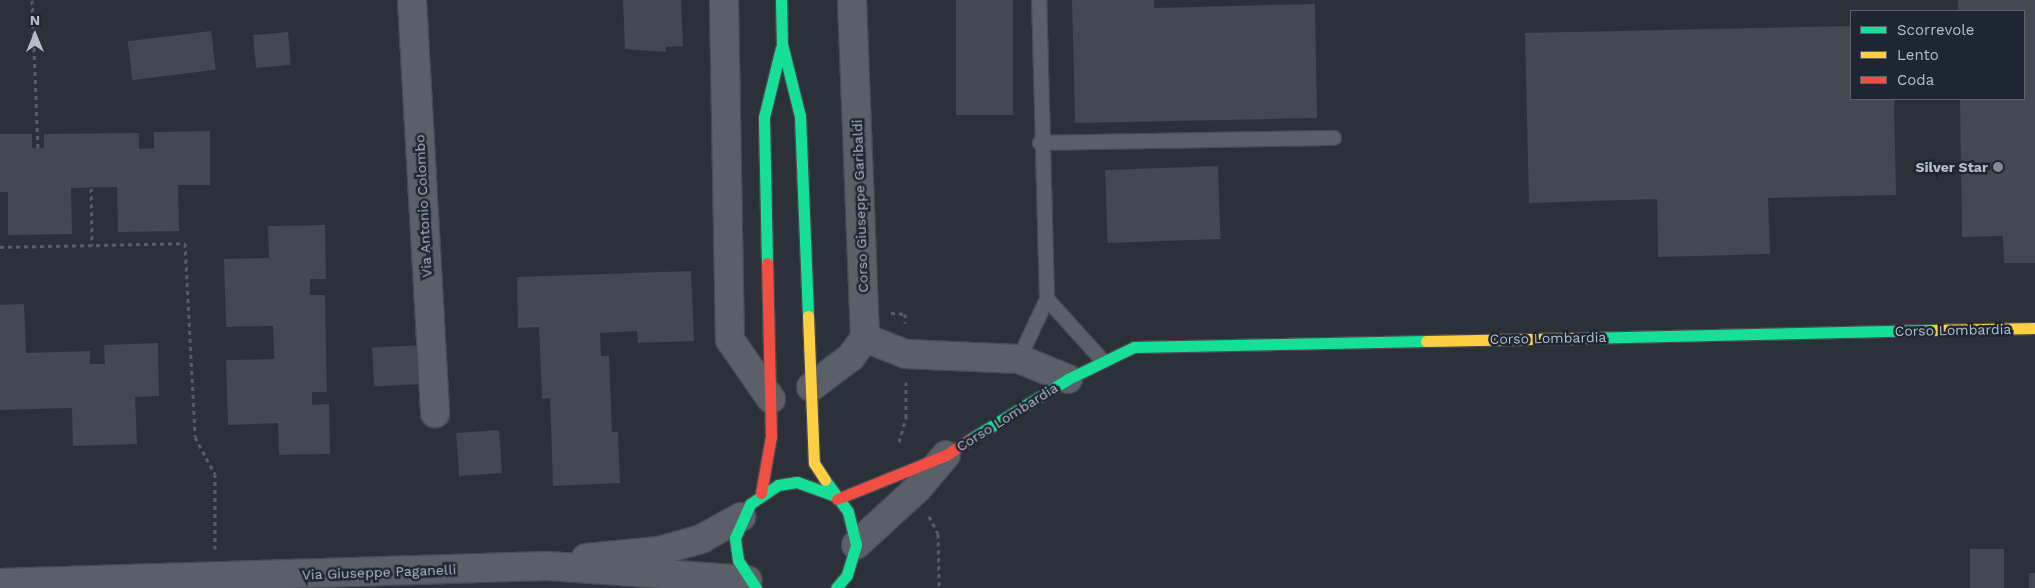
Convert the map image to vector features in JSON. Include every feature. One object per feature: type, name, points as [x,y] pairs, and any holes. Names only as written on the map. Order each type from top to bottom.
[{"type":"street","name":"Via Antonio Colombo","points":[[412,0],[434,413]]},
{"type":"street","points":[[724,0],[730,340],[771,399]]},
{"type":"street","points":[[781,0],[782,44],[800,116],[814,463],[851,520],[856,545],[847,575],[836,588]]},
{"type":"street","name":"Corso Giuseppe Garibaldi","points":[[852,0],[865,338]]},
{"type":"street","points":[[752,584],[737,553],[741,517],[761,493],[770,452],[771,399],[764,117],[782,44]]},
{"type":"street","name":"Corso Lombardia","points":[[835,497],[946,455],[1068,378],[1134,347],[2035,328]]},
{"type":"street","points":[[811,387],[851,357],[865,338]]},
{"type":"street","name":"Corso Lombardia","points":[[865,338],[906,354],[1019,359],[1068,378]]},
{"type":"street","name":"Corso Lombardia","points":[[856,545],[918,488],[946,455]]},
{"type":"street","points":[[761,493],[797,482],[835,497]]},
{"type":"street","name":"Via Giuseppe Paganelli","points":[[548,566],[601,555],[659,551],[701,539],[741,517]]},
{"type":"street","name":"Via Giuseppe Paganelli","points":[[0,583],[215,578],[548,566],[699,582],[752,584]]},
{"type":"lane","points":[[1019,359],[1047,299],[1040,143],[1039,0]]},
{"type":"lane","points":[[1040,143],[1334,138]]},
{"type":"lane","points":[[1047,299],[1103,361]]},
{"type":"path","points":[[32,0],[38,148]]},
{"type":"path","points":[[91,188],[92,245]]},
{"type":"path","points":[[0,247],[185,243],[195,437],[215,474],[215,578]]},
{"type":"building","points":[[623,0],[681,0],[683,46],[666,47],[666,52],[625,49]]},
{"type":"building","points":[[956,0],[1013,0],[1013,115],[956,115]]},
{"type":"building","points":[[1072,0],[1154,0],[1154,8],[1315,4],[1317,118],[1075,123]]},
{"type":"building","name":"Silver Star","points":[[1958,0],[2035,0],[2035,263],[2004,263],[2003,236],[1962,237],[1960,100],[2025,100],[2025,10],[1958,10]]},
{"type":"building","points":[[1850,26],[1850,100],[1894,100],[1896,195],[1768,198],[1770,254],[1658,257],[1657,199],[1529,203],[1525,33]]},
{"type":"building","points":[[211,31],[216,70],[132,80],[128,41]]},
{"type":"building","points":[[288,32],[291,65],[256,68],[253,35]]},
{"type":"building","points":[[210,131],[210,185],[178,185],[179,231],[118,232],[117,187],[71,188],[72,234],[8,235],[8,192],[0,192],[0,134],[32,134],[32,148],[44,148],[44,134],[139,133],[139,149],[154,148],[154,132]]},
{"type":"building","points":[[1218,166],[1221,239],[1108,243],[1105,170]]},
{"type":"building","points":[[325,225],[326,279],[310,279],[310,295],[325,295],[327,392],[312,392],[312,405],[329,404],[330,454],[279,455],[278,423],[228,425],[226,360],[274,359],[273,326],[226,327],[224,259],[269,258],[268,226]]},
{"type":"building","points":[[691,271],[694,341],[638,343],[637,331],[600,333],[601,356],[609,356],[612,432],[618,432],[620,483],[553,486],[550,398],[542,399],[539,327],[518,328],[517,277]]},
{"type":"building","points":[[24,304],[26,353],[90,351],[90,364],[105,364],[104,345],[158,343],[159,396],[135,397],[137,444],[73,446],[72,408],[0,410],[0,305]]},
{"type":"building","points":[[422,345],[424,384],[374,387],[372,348]]},
{"type":"building","points":[[499,430],[502,473],[459,476],[456,433]]},
{"type":"building","points":[[1970,549],[2004,549],[2004,588],[1970,588]]},
{"type":"building","points":[[2029,573],[2035,573],[2035,588],[2029,588]]},
{"type":"traffic: fast","points":[[781,0],[782,44],[800,116],[808,316]]},
{"type":"traffic: fast","points":[[767,263],[764,117],[781,48]]},
{"type":"traffic: fast","points":[[1581,338],[1930,330]]},
{"type":"traffic: fast","points":[[969,440],[1068,379],[1134,347],[1426,341]]},
{"type":"traffic: fast","points":[[825,480],[848,512],[856,545],[847,575],[836,588]]},
{"type":"traffic: fast","points":[[756,588],[738,560],[735,538],[750,504],[778,485],[797,482],[833,495]]},
{"type":"traffic: slow","points":[[808,316],[814,463],[825,480]]},
{"type":"traffic: slow","points":[[1930,330],[2035,328]]},
{"type":"traffic: slow","points":[[1426,341],[1581,338]]},
{"type":"traffic: jam","points":[[761,493],[771,436],[767,263]]},
{"type":"traffic: jam","points":[[837,499],[946,455],[969,440]]},
{"type":"place","name":"Silver Star","points":[[1998,167]]}]
